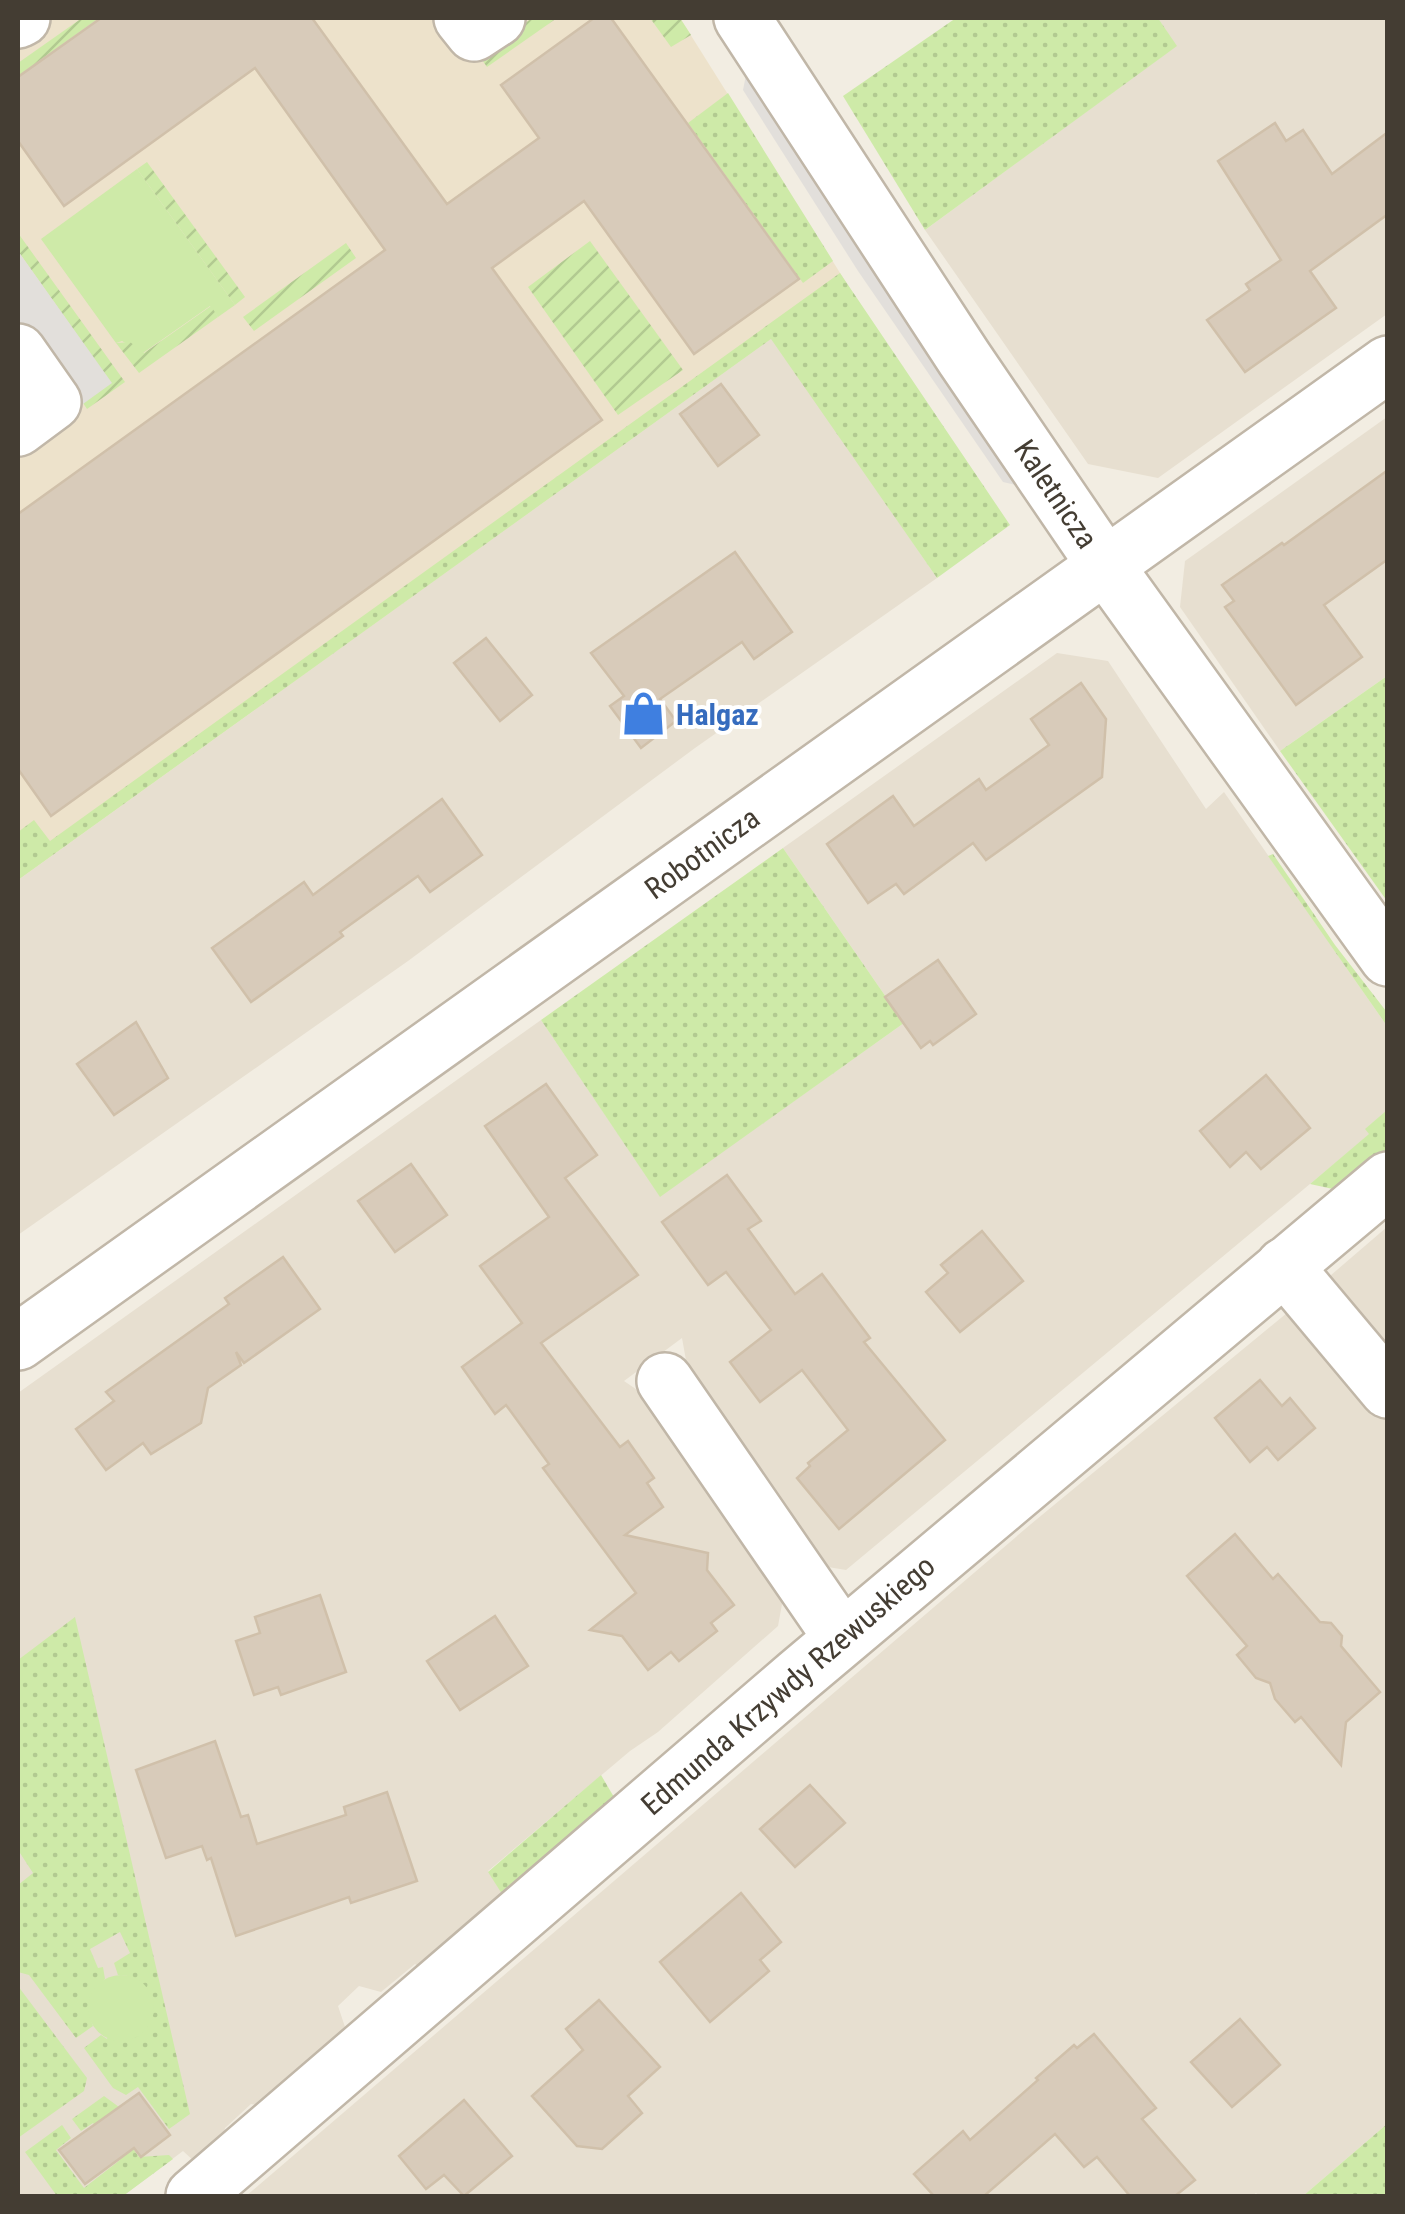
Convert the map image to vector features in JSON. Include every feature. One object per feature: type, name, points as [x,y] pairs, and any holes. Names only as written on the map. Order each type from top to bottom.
[{"type":"street","points":[[462,18],[474,34],[497,18]]},
{"type":"street","name":"Kaletnicza","points":[[742,18],[964,358],[1105,565],[1388,958]]},
{"type":"street","points":[[18,352],[53,402],[18,428]]},
{"type":"street","name":"Robotnicza","points":[[18,1342],[1388,364]]},
{"type":"street","name":"Edmunda Krzywdy Rzewuskiego","points":[[194,2196],[842,1638],[1388,1180]]},
{"type":"street","points":[[1284,1266],[1388,1390]]},
{"type":"street","points":[[665,1381],[842,1638]]},
{"type":"shaded area","points":[[18,18],[680,18],[847,284],[18,880]]},
{"type":"shaded area","points":[[1158,18],[1387,18],[1387,314],[1158,478],[1088,464],[925,230],[1176,46]]},
{"type":"shaded area","points":[[748,65],[1028,488],[1003,482],[858,271],[743,90]]},
{"type":"shaded area","points":[[18,251],[112,383],[18,451]]},
{"type":"shaded area","points":[[772,338],[937,578],[695,748],[408,961],[18,1235],[18,880]]},
{"type":"shaded area","points":[[1387,417],[1387,676],[1280,751],[1180,607],[1185,561]]},
{"type":"shaded area","points":[[1057,653],[1108,661],[1206,809],[1224,792],[1387,1026],[1387,1110],[1366,1129],[1370,1134],[846,1570],[816,1565],[689,1377],[682,1338],[624,1381],[655,1402],[784,1593],[778,1626],[658,1732],[630,1751],[488,1871],[504,1896],[421,1968],[415,1964],[381,1992],[359,1986],[338,2006],[347,2033],[263,2106],[251,2104],[225,2128],[223,2139],[195,2162],[183,2151],[123,2196],[18,2196],[18,1393],[541,1020],[660,1196],[904,1023],[783,848]]},
{"type":"shaded area","points":[[1387,1227],[1387,1358],[1323,1282]]},
{"type":"shaded area","points":[[1293,1308],[1387,1420],[1387,2124],[1303,2196],[246,2196],[1031,1524]]},
{"type":"green space","points":[[82,18],[99,18],[18,76],[18,63]]},
{"type":"green space","points":[[532,18],[557,18],[487,67],[480,57]]},
{"type":"green space","points":[[650,18],[680,18],[691,35],[671,47]]},
{"type":"green space","points":[[956,18],[1158,18],[1177,46],[925,230],[843,96]]},
{"type":"green space","points":[[728,93],[833,261],[803,283],[688,123]]},
{"type":"green space","points":[[147,162],[245,297],[235,305],[137,169]]},
{"type":"green space","points":[[137,169],[235,305],[218,317],[210,306],[143,353],[122,341],[116,343],[41,239]]},
{"type":"green space","points":[[18,233],[125,382],[87,409],[83,403],[111,383],[18,251]]},
{"type":"green space","points":[[590,241],[683,370],[618,415],[528,287]]},
{"type":"green space","points":[[346,243],[356,258],[254,331],[243,317]]},
{"type":"green space","points":[[840,273],[1010,525],[937,578],[771,339],[18,880],[18,832],[34,820],[50,841]]},
{"type":"green space","points":[[211,306],[218,317],[139,373],[116,343],[130,342],[144,353]]},
{"type":"green space","points":[[1387,676],[1387,901],[1280,751]]},
{"type":"green space","points":[[783,848],[904,1023],[660,1197],[541,1020]]},
{"type":"green space","points":[[1273,854],[1386,1011],[1387,1026],[1268,856]]},
{"type":"green space","points":[[1387,1110],[1387,1152],[1342,1191],[1310,1184],[1369,1134],[1365,1129]]},
{"type":"green space","points":[[75,1617],[190,2114],[169,2129],[138,2087],[126,2095],[113,2088],[84,2048],[101,2035],[107,2039],[128,1976],[118,1975],[114,1963],[130,1953],[120,1932],[90,1949],[98,1968],[103,1967],[105,1979],[90,2000],[93,2026],[76,2038],[29,1975],[18,1972],[18,1885],[33,1873],[18,1850],[18,1660]]},
{"type":"green space","points":[[601,1775],[618,1804],[504,1897],[488,1872]]},
{"type":"green space","points":[[121,1975],[144,1985],[154,2008],[144,2031],[121,2041],[98,2031],[88,2008],[98,1985]]},
{"type":"green space","points":[[18,1986],[87,2078],[84,2091],[18,2138]]},
{"type":"green space","points":[[104,2096],[119,2107],[109,2115],[139,2157],[169,2155],[173,2159],[123,2196],[57,2196],[25,2152],[62,2125],[71,2138],[56,2150],[84,2188],[120,2160],[93,2123],[81,2131],[72,2119]]},
{"type":"green space","points":[[1387,2124],[1387,2196],[1303,2196]]},
{"type":"building","points":[[101,18],[312,18],[447,204],[539,138],[501,85],[594,18],[611,18],[799,279],[694,354],[584,201],[492,268],[602,420],[51,816],[18,769],[18,514],[385,250],[255,68],[64,206],[18,141],[18,77]]},
{"type":"building","points":[[1275,123],[1286,141],[1303,130],[1332,174],[1388,132],[1388,214],[1310,271],[1336,308],[1245,372],[1207,320],[1250,290],[1246,284],[1281,260],[1218,161]]},
{"type":"building","points":[[721,384],[759,435],[718,466],[680,414]]},
{"type":"building","points":[[1388,470],[1388,559],[1324,605],[1362,657],[1296,705],[1225,607],[1234,601],[1222,585]]},
{"type":"building","points":[[735,552],[792,632],[754,659],[742,642],[660,699],[676,721],[641,748],[610,706],[624,696],[591,653]]},
{"type":"building","points":[[486,638],[532,695],[500,721],[454,663]]},
{"type":"building","points":[[1081,683],[1106,719],[1102,777],[986,860],[973,843],[904,894],[896,884],[868,903],[827,844],[893,796],[914,826],[979,779],[986,790],[1049,745],[1031,719]]},
{"type":"building","points":[[442,799],[482,855],[430,892],[418,876],[251,1002],[212,948],[304,882],[313,895]]},
{"type":"building","points":[[938,960],[976,1014],[933,1045],[930,1041],[921,1048],[885,997]]},
{"type":"building","points":[[136,1022],[168,1078],[114,1115],[77,1064]]},
{"type":"building","points":[[1266,1075],[1310,1128],[1261,1169],[1246,1152],[1230,1167],[1200,1131]]},
{"type":"building","points":[[546,1084],[597,1155],[565,1178],[638,1275],[541,1343],[620,1447],[628,1441],[654,1478],[647,1483],[663,1507],[625,1535],[708,1553],[707,1570],[734,1605],[711,1623],[717,1631],[679,1661],[671,1652],[648,1670],[622,1636],[590,1630],[636,1593],[543,1468],[549,1464],[506,1405],[495,1414],[462,1367],[522,1323],[480,1266],[549,1217],[485,1126]]},
{"type":"building","points":[[411,1164],[447,1215],[395,1252],[358,1201]]},
{"type":"building","points":[[727,1175],[761,1221],[748,1229],[795,1294],[822,1274],[870,1338],[864,1342],[945,1440],[839,1529],[797,1478],[810,1466],[808,1463],[848,1430],[802,1370],[760,1402],[730,1362],[771,1330],[726,1272],[708,1285],[662,1222]]},
{"type":"building","points":[[982,1231],[1023,1281],[960,1332],[926,1292],[948,1273],[941,1265]]},
{"type":"building","points":[[283,1257],[320,1309],[244,1363],[236,1352],[241,1365],[208,1388],[201,1423],[151,1454],[143,1443],[106,1470],[76,1429],[114,1401],[106,1392],[229,1304],[225,1298]]},
{"type":"building","points":[[1260,1380],[1282,1406],[1290,1398],[1315,1428],[1278,1460],[1267,1447],[1250,1462],[1215,1418]]},
{"type":"building","points":[[1235,1534],[1273,1579],[1278,1574],[1320,1622],[1331,1623],[1342,1636],[1341,1646],[1380,1692],[1346,1722],[1341,1765],[1301,1717],[1295,1722],[1275,1699],[1270,1683],[1256,1678],[1237,1655],[1247,1646],[1187,1576]]},
{"type":"building","points":[[320,1595],[346,1672],[281,1695],[278,1687],[254,1695],[236,1641],[260,1633],[255,1617]]},
{"type":"building","points":[[495,1616],[528,1666],[460,1710],[427,1661]]},
{"type":"building","points":[[215,1741],[241,1817],[248,1815],[257,1844],[346,1815],[344,1807],[387,1792],[417,1881],[351,1903],[349,1897],[236,1936],[211,1858],[207,1860],[202,1846],[166,1858],[136,1770]]},
{"type":"building","points":[[810,1785],[845,1823],[795,1867],[760,1829]]},
{"type":"building","points":[[741,1893],[781,1942],[760,1960],[769,1971],[710,2022],[660,1962]]},
{"type":"building","points":[[599,2000],[660,2067],[628,2096],[642,2113],[602,2149],[577,2146],[532,2096],[583,2050],[566,2029]]},
{"type":"building","points":[[1240,2019],[1280,2065],[1232,2107],[1191,2062]]},
{"type":"building","points":[[1094,2034],[1156,2108],[1142,2119],[1195,2180],[1175,2196],[1130,2196],[1097,2157],[1084,2167],[1055,2134],[984,2196],[934,2196],[914,2174],[963,2131],[970,2140],[1074,2045],[1077,2048]]},
{"type":"building","points":[[139,2093],[170,2135],[141,2157],[134,2148],[85,2184],[59,2150]]},
{"type":"building","points":[[464,2100],[512,2156],[464,2196],[444,2175],[426,2189],[399,2156]]},
{"type":"place","name":"Halgaz","points":[[643,714]]}]
